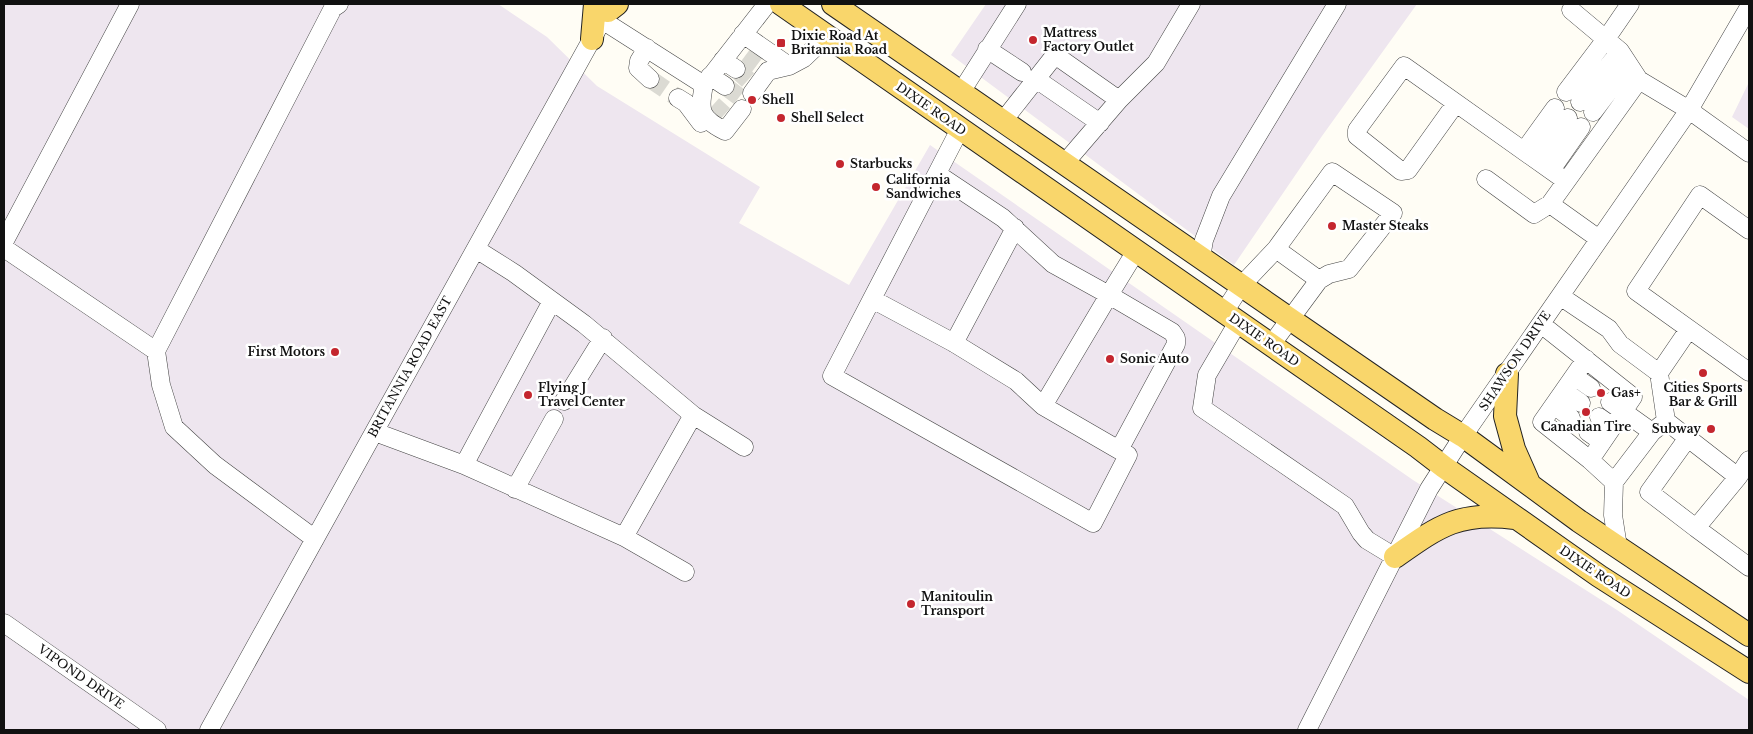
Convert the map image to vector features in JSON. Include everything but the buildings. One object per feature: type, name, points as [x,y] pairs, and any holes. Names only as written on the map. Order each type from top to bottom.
[{"type":"main road","name":"DIXIE ROAD","points":[[781,4],[1418,447],[1444,468],[1599,576],[1749,672]]},
{"type":"main road","points":[[833,4],[1241,286],[1435,419],[1463,436],[1618,547],[1749,635]]},
{"type":"main road","points":[[1506,374],[1505,416],[1514,449],[1529,484]]},
{"type":"main road","points":[[1395,557],[1442,526],[1456,520],[1476,516],[1516,518]]},
{"type":"street","points":[[4,242],[130,4]]},
{"type":"street","points":[[315,539],[215,465],[174,427],[161,385],[156,351],[333,8],[339,4]]},
{"type":"street","points":[[678,98],[686,103],[694,117],[711,130],[719,102],[746,70],[744,34],[767,4]]},
{"type":"street","points":[[960,92],[1017,4]]},
{"type":"street","points":[[1064,164],[1119,100],[1156,63],[1191,4]]},
{"type":"street","points":[[1201,258],[1204,240],[1221,196],[1337,4]]},
{"type":"street","points":[[1629,66],[1580,102],[1606,39],[1630,4]]},
{"type":"street","name":"SHAWSON DRIVE","points":[[1307,730],[1429,489],[1463,436],[1688,110],[1749,7]]},
{"type":"street","points":[[1571,10],[1606,39],[1629,66],[1749,153]]},
{"type":"street","points":[[604,13],[719,102]]},
{"type":"street","name":"BRITANNIA ROAD EAST","points":[[209,730],[476,249],[604,13]]},
{"type":"street","points":[[744,34],[789,66]]},
{"type":"street","points":[[746,70],[789,66],[804,58],[827,36]]},
{"type":"street","points":[[647,48],[639,61],[638,68],[650,80]]},
{"type":"street","points":[[987,49],[1100,123]]},
{"type":"street","points":[[1003,121],[1029,76],[1055,55],[1119,100]]},
{"type":"street","points":[[1456,104],[1408,170],[1402,170],[1357,136],[1357,130],[1404,66],[1566,181]]},
{"type":"street","points":[[1486,179],[1534,214],[1550,204],[1566,181],[1629,66]]},
{"type":"street","points":[[1537,160],[1568,118],[1537,160]]},
{"type":"street","points":[[872,299],[954,343],[1016,381],[1043,406],[1128,455],[1093,524],[832,376],[960,129]]},
{"type":"street","points":[[1271,345],[1319,280],[1329,274],[1349,269],[1393,212],[1332,172],[1276,249],[1241,286],[1231,317],[1207,375],[1202,408],[1345,506],[1361,534],[1367,540],[1395,557]]},
{"type":"street","points":[[937,174],[1003,218],[1053,264],[1172,332],[1176,338],[1176,344],[1119,450]]},
{"type":"street","points":[[1749,230],[1700,195],[1636,291],[1749,372]]},
{"type":"street","points":[[1550,204],[1599,239]]},
{"type":"street","points":[[954,343],[1015,228]]},
{"type":"street","points":[[4,248],[156,351]]},
{"type":"street","points":[[476,249],[514,273],[603,338],[692,415],[744,447]]},
{"type":"street","points":[[1276,249],[1319,280]]},
{"type":"street","points":[[1043,406],[1136,251]]},
{"type":"street","points":[[1560,296],[1609,328],[1620,344],[1659,373]]},
{"type":"street","points":[[464,465],[552,300]]},
{"type":"street","points":[[1541,324],[1633,397],[1617,407],[1606,422],[1602,442],[1590,460]]},
{"type":"street","points":[[1689,329],[1659,373],[1666,421],[1738,477]]},
{"type":"street","points":[[564,401],[603,338]]},
{"type":"street","points":[[1586,360],[1542,422],[1590,460],[1614,482]]},
{"type":"street","points":[[1574,376],[1591,388]]},
{"type":"street","points":[[1564,391],[1581,403]]},
{"type":"street","points":[[1554,405],[1570,418]]},
{"type":"street","points":[[1617,407],[1652,432]]},
{"type":"street","points":[[624,537],[692,415]]},
{"type":"street","points":[[515,489],[554,419]]},
{"type":"street","points":[[1618,547],[1613,515],[1614,482],[1652,432],[1666,421]]},
{"type":"street","points":[[374,432],[464,465],[624,537],[685,572]]},
{"type":"street","points":[[1588,432],[1602,442]]},
{"type":"street","points":[[1687,439],[1649,492],[1749,567]]},
{"type":"street","points":[[1696,528],[1738,477],[1749,460]]},
{"type":"street","name":"VIPOND DRIVE","points":[[4,623],[157,730]]},
{"type":"shaded area","points":[[4,4],[498,4],[547,37],[597,86],[760,187],[739,223],[849,285],[930,145],[1413,480],[1617,610],[1749,700],[1749,730],[4,730]]},
{"type":"shaded area","points":[[986,4],[1417,4],[1322,136],[1234,265],[951,55]]},
{"type":"shaded area","points":[[1749,82],[1749,129],[1732,117]]},
{"type":"tunnel","points":[[745,56],[757,65]]},
{"type":"tunnel","points":[[736,69],[748,80]]},
{"type":"tunnel","points":[[650,79],[678,98]]},
{"type":"tunnel","points":[[725,86],[746,102]]},
{"type":"tunnel","points":[[713,105],[724,115]]},
{"type":"place","name":"Mattress Factory Outlet","points":[[1033,40]]},
{"type":"place","name":"Dixie Road At Britannia Road","points":[[781,43]]},
{"type":"place","name":"Shell","points":[[752,100]]},
{"type":"place","name":"Shell Select","points":[[781,118]]},
{"type":"place","name":"Starbucks","points":[[840,164]]},
{"type":"place","name":"California Sandwiches","points":[[876,187]]},
{"type":"place","name":"Master Steaks","points":[[1332,226]]},
{"type":"place","name":"First Motors","points":[[335,352]]},
{"type":"place","name":"Sonic Auto","points":[[1110,359]]},
{"type":"place","name":"Cities Sports Bar & Grill","points":[[1703,373]]},
{"type":"place","name":"Gas+","points":[[1601,393]]},
{"type":"place","name":"Flying J Travel Center","points":[[528,395]]},
{"type":"place","name":"Canadian Tire","points":[[1586,412]]},
{"type":"place","name":"Subway","points":[[1711,429]]},
{"type":"place","name":"Manitoulin Transport","points":[[911,604]]}]
